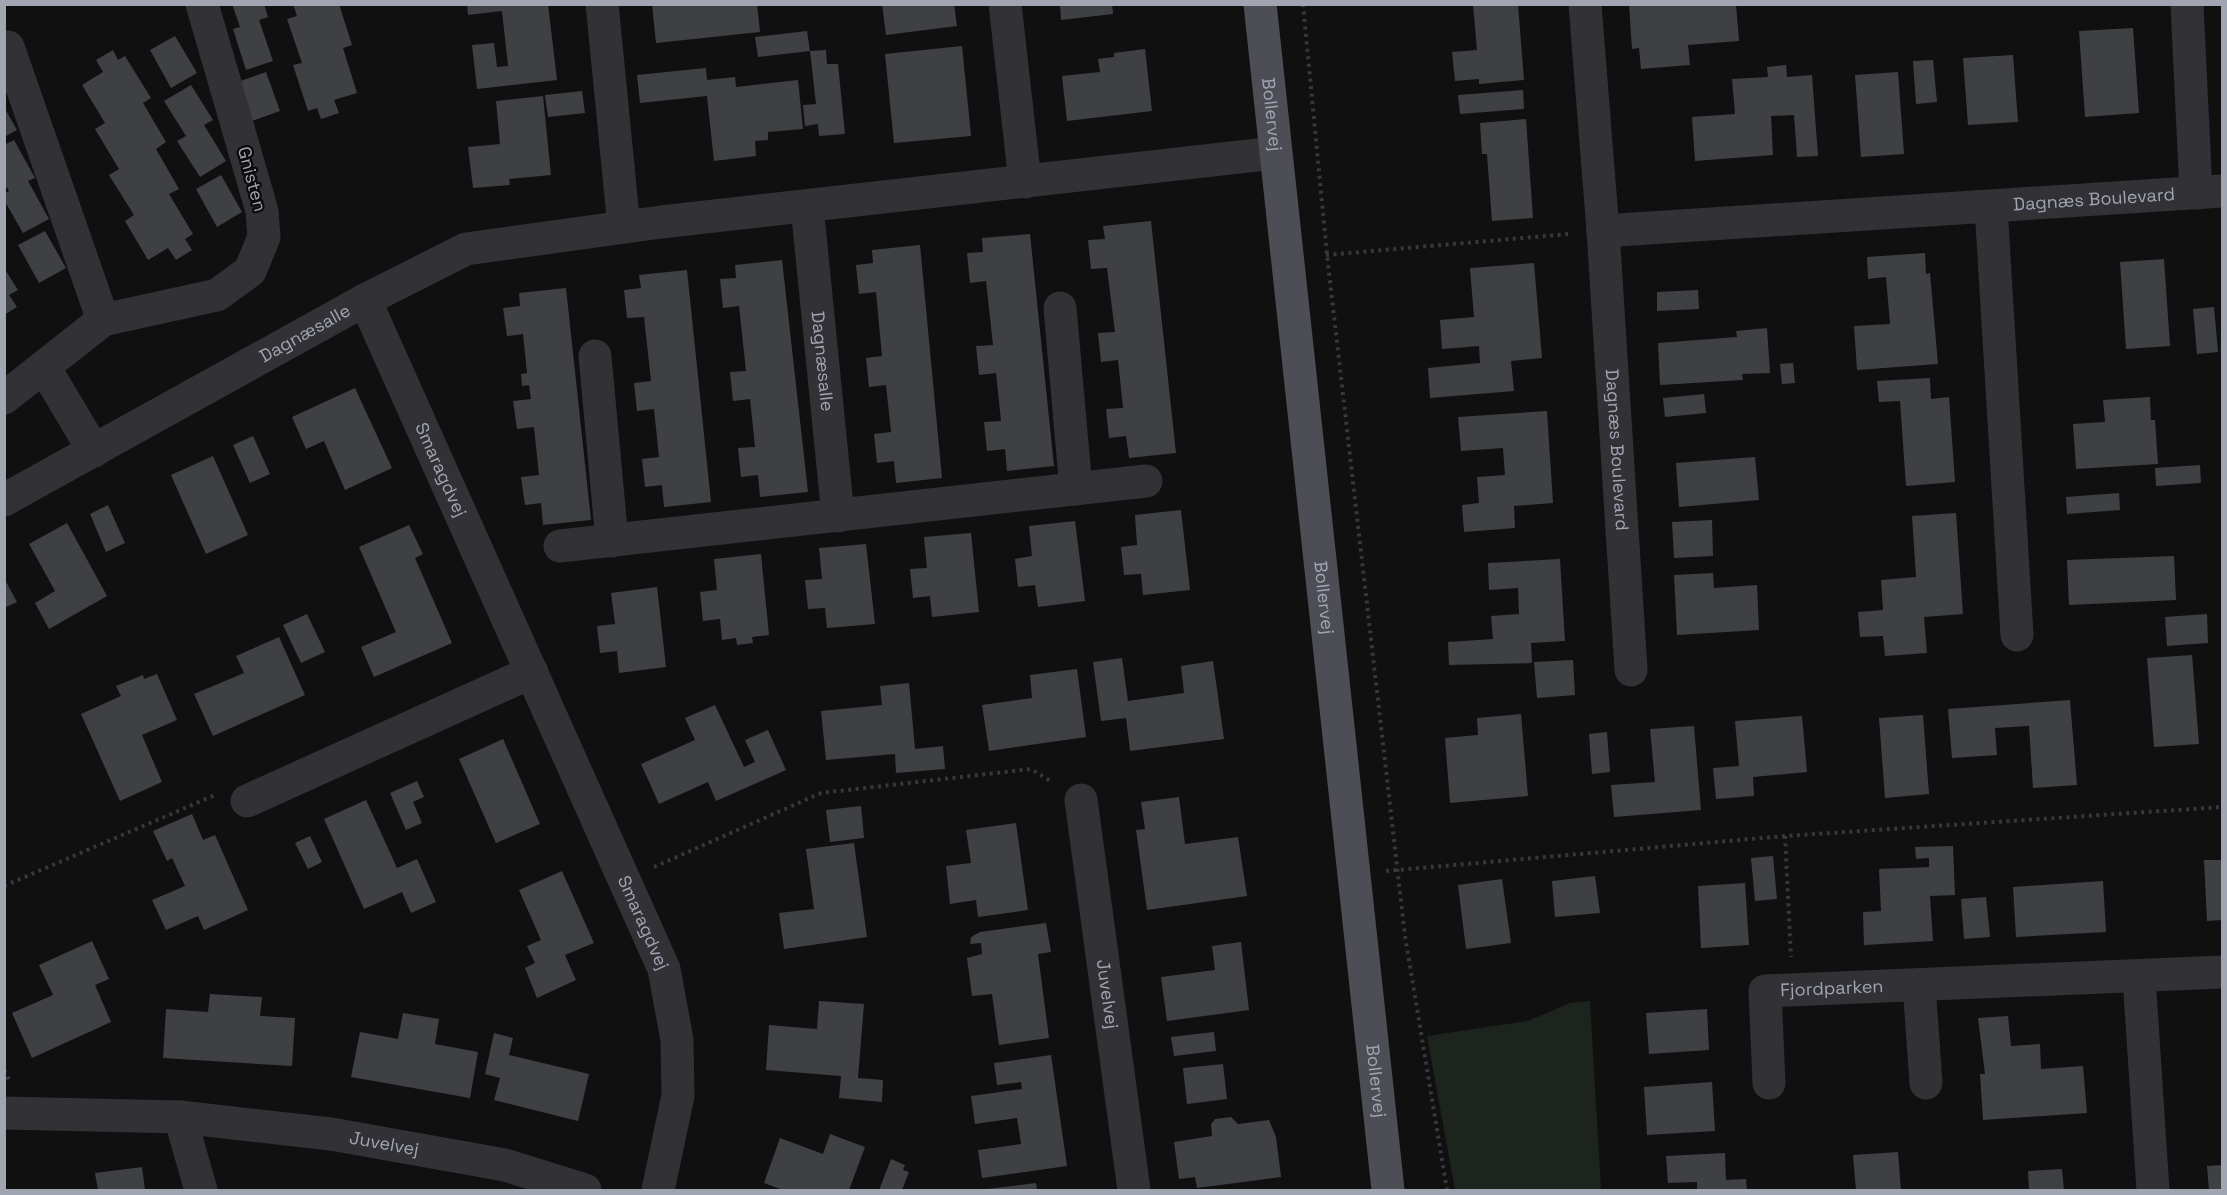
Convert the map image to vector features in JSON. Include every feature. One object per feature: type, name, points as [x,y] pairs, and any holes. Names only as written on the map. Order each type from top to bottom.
[{"type":"main road","name":"Bollervej","points":[[1260,4],[1388,1191]]},
{"type":"street","name":"Gnisten","points":[[4,398],[103,321],[217,295],[250,271],[264,237],[262,212],[202,4]]},
{"type":"street","points":[[602,4],[624,227]]},
{"type":"street","points":[[1005,4],[1025,182]]},
{"type":"street","name":"Dagnæs Boulevard","points":[[1585,4],[1603,231],[1631,670]]},
{"type":"street","name":"Dagnæs Boulevard","points":[[1603,231],[2209,192],[2187,4]]},
{"type":"street","points":[[8,47],[103,321]]},
{"type":"street","name":"Dagnæsalle","points":[[4,500],[365,300],[466,249],[624,227],[1275,153]]},
{"type":"street","name":"Dagnæsalle","points":[[807,206],[838,516]]},
{"type":"street","name":"Dagnæs Boulevard","points":[[1991,207],[2017,635]]},
{"type":"street","name":"Smaragdvej","points":[[365,300],[664,969],[677,1040],[678,1096],[658,1191]]},
{"type":"street","points":[[1060,308],[1076,489]]},
{"type":"street","points":[[595,356],[612,541]]},
{"type":"street","points":[[44,367],[94,451]]},
{"type":"street","points":[[560,546],[1146,481]]},
{"type":"street","points":[[247,801],[532,672]]},
{"type":"street","name":"Juvelvej","points":[[1081,800],[1134,1191]]},
{"type":"street","name":"Fjordparken","points":[[1768,1083],[1765,991],[2223,972]]},
{"type":"street","points":[[2139,977],[2153,1191]]},
{"type":"street","points":[[1919,986],[1926,1083]]},
{"type":"street","name":"Juvelvej","points":[[4,1113],[180,1117],[331,1134],[493,1163],[585,1191]]},
{"type":"street","points":[[180,1117],[201,1191]]},
{"type":"path","points":[[1303,4],[1327,255],[1405,936],[1447,1191]]},
{"type":"path","points":[[1327,255],[1603,231]]},
{"type":"path","points":[[626,880],[821,793],[1031,769],[1081,800]]},
{"type":"path","points":[[4,886],[213,794],[247,801]]},
{"type":"path","points":[[1399,870],[1785,836],[2223,807]]},
{"type":"path","points":[[1785,836],[1793,990]]},
{"type":"shaded area","points":[[1590,1001],[1601,1190],[1455,1190],[1427,1036],[1528,1021],[1570,1003]]},
{"type":"building","points":[[232,4],[264,4],[268,17],[259,20],[273,61],[246,70],[233,29],[240,27]]},
{"type":"building","points":[[293,4],[339,4],[352,45],[343,48],[357,93],[334,100],[339,113],[321,119],[317,108],[308,111],[293,65],[302,63],[287,19],[297,16]]},
{"type":"building","points":[[467,4],[548,4],[557,80],[477,89],[472,45],[494,43],[497,67],[508,66],[502,11],[468,15]]},
{"type":"building","points":[[652,4],[757,4],[760,32],[656,43]]},
{"type":"building","points":[[882,4],[954,4],[957,26],[886,35]]},
{"type":"building","points":[[1060,4],[1112,4],[1113,14],[1061,20]]},
{"type":"building","points":[[1629,4],[1736,4],[1739,41],[1688,45],[1690,65],[1641,69],[1639,48],[1632,49]]},
{"type":"building","points":[[1473,5],[1518,5],[1524,80],[1479,84],[1479,79],[1455,81],[1452,52],[1477,50]]},
{"type":"building","points":[[2133,28],[2139,113],[2085,117],[2079,31]]},
{"type":"building","points":[[807,31],[810,51],[758,57],[755,37]]},
{"type":"building","points":[[175,36],[197,73],[171,88],[150,50]]},
{"type":"building","points":[[962,46],[971,136],[894,143],[885,54]]},
{"type":"building","points":[[1145,49],[1152,111],[1067,121],[1062,76],[1100,72],[1098,59],[1114,57],[1114,53]]},
{"type":"building","points":[[113,50],[118,60],[125,56],[151,98],[143,103],[166,142],[156,149],[179,189],[169,194],[193,234],[185,239],[192,250],[176,260],[168,248],[148,260],[125,221],[134,215],[109,175],[119,169],[95,129],[105,123],[82,85],[103,72],[96,60]]},
{"type":"building","points":[[826,50],[827,64],[838,64],[845,134],[819,136],[818,124],[805,126],[803,105],[816,104],[810,51]]},
{"type":"building","points":[[2013,55],[2018,122],[1968,125],[1963,58]]},
{"type":"building","points":[[1933,60],[1937,102],[1916,104],[1913,61]]},
{"type":"building","points":[[1786,65],[1787,77],[1812,75],[1818,156],[1797,157],[1794,115],[1771,116],[1773,155],[1695,161],[1692,117],[1735,114],[1732,79],[1768,77],[1767,67]]},
{"type":"building","points":[[706,68],[707,80],[735,77],[736,87],[798,80],[803,129],[768,132],[768,140],[755,141],[756,156],[714,161],[707,96],[640,103],[637,75]]},
{"type":"building","points":[[266,72],[280,111],[252,121],[238,82]]},
{"type":"building","points":[[1898,72],[1904,154],[1861,157],[1855,75]]},
{"type":"building","points":[[191,85],[213,120],[204,125],[226,161],[200,177],[177,141],[186,136],[164,101]]},
{"type":"building","points":[[1523,90],[1524,109],[1460,114],[1458,95]]},
{"type":"building","points":[[582,91],[585,113],[548,117],[545,95]]},
{"type":"building","points":[[543,96],[551,175],[509,179],[510,185],[473,188],[468,147],[500,144],[496,101]]},
{"type":"building","points":[[4,107],[17,130],[4,137]]},
{"type":"building","points":[[1526,119],[1533,218],[1492,221],[1487,154],[1482,154],[1480,123]]},
{"type":"building","points":[[14,140],[35,178],[28,181],[49,219],[23,233],[4,200],[4,194],[9,191],[4,183],[4,145]]},
{"type":"building","points":[[221,175],[242,212],[217,227],[196,189]]},
{"type":"building","points":[[1151,221],[1176,453],[1129,458],[1126,436],[1109,438],[1106,409],[1123,408],[1118,360],[1101,362],[1098,333],[1115,332],[1107,268],[1091,269],[1088,240],[1105,239],[1103,226]]},
{"type":"building","points":[[45,231],[66,268],[39,283],[18,245]]},
{"type":"building","points":[[1030,234],[1054,466],[1007,471],[1005,449],[987,451],[984,422],[1001,421],[996,373],[979,375],[976,346],[993,345],[986,281],[970,283],[967,253],[983,252],[982,238]]},
{"type":"building","points":[[920,245],[942,478],[896,483],[894,461],[877,463],[874,434],[891,432],[886,385],[869,387],[866,358],[882,356],[876,292],[859,294],[856,265],[873,263],[872,250]]},
{"type":"building","points":[[1925,253],[1926,274],[1930,273],[1938,364],[1857,370],[1854,326],[1890,324],[1886,277],[1868,279],[1867,257]]},
{"type":"building","points":[[2164,259],[2170,346],[2126,349],[2120,262]]},
{"type":"building","points":[[782,260],[808,492],[760,497],[758,475],[741,477],[738,448],[755,447],[750,399],[733,401],[730,372],[746,371],[739,306],[723,308],[720,279],[736,278],[735,265]]},
{"type":"building","points":[[1534,263],[1542,358],[1511,361],[1514,391],[1430,398],[1428,368],[1480,363],[1479,346],[1442,349],[1440,320],[1474,317],[1470,268]]},
{"type":"building","points":[[4,268],[18,290],[9,295],[17,307],[4,315]]},
{"type":"building","points":[[687,270],[711,502],[664,507],[662,485],[645,487],[642,459],[659,457],[654,409],[637,411],[634,383],[651,381],[644,317],[627,318],[624,290],[641,288],[639,275]]},
{"type":"building","points":[[566,288],[591,520],[543,525],[541,503],[525,505],[521,477],[539,475],[534,427],[517,429],[513,401],[531,399],[529,385],[522,386],[521,374],[527,373],[523,334],[507,336],[503,308],[520,306],[519,293]]},
{"type":"building","points":[[1698,290],[1699,309],[1657,311],[1657,292]]},
{"type":"building","points":[[2214,307],[2218,352],[2197,354],[2193,309]]},
{"type":"building","points":[[1767,328],[1770,373],[1742,374],[1743,380],[1660,385],[1658,343],[1737,337],[1736,331]]},
{"type":"building","points":[[1793,363],[1795,383],[1782,384],[1780,364]]},
{"type":"building","points":[[1930,378],[1931,399],[1949,397],[1955,482],[1906,486],[1900,401],[1879,402],[1877,381]]},
{"type":"building","points":[[355,388],[392,468],[345,490],[324,441],[306,449],[292,417]]},
{"type":"building","points":[[1704,394],[1706,413],[1665,417],[1663,398]]},
{"type":"building","points":[[2150,397],[2151,420],[2155,420],[2158,464],[2076,469],[2073,424],[2105,422],[2103,400]]},
{"type":"building","points":[[1547,411],[1553,503],[1514,506],[1515,528],[1464,532],[1462,505],[1479,503],[1477,477],[1505,475],[1503,448],[1461,451],[1458,417]]},
{"type":"building","points":[[253,436],[270,474],[250,483],[233,445]]},
{"type":"building","points":[[213,456],[248,535],[206,554],[171,475]]},
{"type":"building","points":[[1755,457],[1759,500],[1679,507],[1676,463]]},
{"type":"building","points":[[2200,465],[2201,483],[2156,486],[2155,468]]},
{"type":"building","points":[[2119,493],[2120,510],[2067,514],[2066,497]]},
{"type":"building","points":[[108,505],[125,543],[106,552],[90,514]]},
{"type":"building","points":[[1181,510],[1190,590],[1143,595],[1141,574],[1124,575],[1121,547],[1137,545],[1135,515]]},
{"type":"building","points":[[1956,513],[1963,614],[1924,617],[1927,653],[1885,656],[1883,636],[1860,637],[1858,612],[1883,610],[1881,580],[1916,577],[1912,516]]},
{"type":"building","points":[[1712,520],[1713,556],[1674,558],[1672,522]]},
{"type":"building","points":[[1075,521],[1085,601],[1038,607],[1035,585],[1018,587],[1015,559],[1032,556],[1029,526]]},
{"type":"building","points":[[67,523],[107,596],[49,629],[35,603],[55,591],[29,544]]},
{"type":"building","points":[[409,525],[423,554],[415,558],[452,643],[374,677],[361,647],[396,632],[359,547]]},
{"type":"building","points":[[971,533],[979,612],[932,617],[930,596],[913,598],[910,569],[927,568],[924,537]]},
{"type":"building","points":[[866,544],[875,624],[827,628],[825,608],[808,609],[805,580],[822,579],[819,548]]},
{"type":"building","points":[[761,554],[769,635],[752,637],[753,643],[737,645],[736,638],[722,640],[720,619],[703,621],[700,592],[717,590],[714,559]]},
{"type":"building","points":[[2174,556],[2176,600],[2069,605],[2067,560]]},
{"type":"building","points":[[1560,559],[1565,641],[1531,643],[1532,663],[1449,665],[1448,642],[1493,639],[1491,616],[1519,614],[1518,588],[1489,590],[1488,563]]},
{"type":"building","points":[[1713,573],[1714,588],[1757,585],[1759,630],[1677,635],[1674,575]]},
{"type":"building","points":[[4,578],[17,602],[4,608]]},
{"type":"building","points":[[657,587],[666,667],[619,673],[617,651],[600,653],[597,626],[615,624],[611,593]]},
{"type":"building","points":[[307,614],[325,652],[301,663],[283,625]]},
{"type":"building","points":[[2207,614],[2208,643],[2167,646],[2165,617]]},
{"type":"building","points":[[279,637],[305,695],[213,736],[194,694],[244,673],[236,656]]},
{"type":"building","points":[[2192,655],[2199,744],[2154,747],[2147,658]]},
{"type":"building","points":[[1122,658],[1128,701],[1184,693],[1181,666],[1213,661],[1224,739],[1130,751],[1126,718],[1101,721],[1093,662]]},
{"type":"building","points":[[1573,660],[1575,695],[1537,698],[1534,662]]},
{"type":"building","points":[[1077,669],[1086,737],[989,751],[982,705],[1032,698],[1030,675]]},
{"type":"building","points":[[157,674],[177,720],[142,735],[162,782],[120,801],[81,714],[121,696],[116,686],[143,675],[144,679]]},
{"type":"building","points":[[909,683],[915,749],[943,746],[945,769],[896,773],[895,754],[826,760],[821,711],[882,705],[880,686]]},
{"type":"building","points":[[2070,700],[2077,785],[2033,788],[2029,726],[1995,728],[1997,755],[1952,758],[1948,709]]},
{"type":"building","points":[[715,705],[744,767],[755,762],[745,740],[768,730],[786,770],[716,801],[708,782],[659,804],[641,764],[695,740],[685,718]]},
{"type":"building","points":[[1521,714],[1528,796],[1450,803],[1445,738],[1478,735],[1477,718]]},
{"type":"building","points":[[1923,715],[1929,794],[1885,798],[1879,718]]},
{"type":"building","points":[[1802,716],[1807,772],[1753,777],[1754,796],[1716,799],[1713,768],[1739,766],[1735,721]]},
{"type":"building","points":[[1694,726],[1701,810],[1614,817],[1611,785],[1655,782],[1650,729]]},
{"type":"building","points":[[1607,732],[1610,772],[1592,774],[1589,734]]},
{"type":"building","points":[[503,739],[540,824],[496,843],[459,759]]},
{"type":"building","points":[[417,781],[424,797],[413,802],[422,823],[406,830],[390,793]]},
{"type":"building","points":[[1179,797],[1185,844],[1238,837],[1247,896],[1147,910],[1136,830],[1145,829],[1141,802]]},
{"type":"building","points":[[366,800],[397,868],[417,859],[436,902],[411,913],[402,892],[364,909],[324,819]]},
{"type":"building","points":[[861,806],[864,838],[830,842],[826,810]]},
{"type":"building","points":[[192,814],[203,840],[215,835],[248,910],[204,930],[198,916],[166,930],[152,900],[185,886],[172,858],[167,861],[153,831]]},
{"type":"building","points":[[1016,823],[1028,910],[978,917],[976,900],[950,904],[946,866],[971,863],[966,830]]},
{"type":"building","points":[[310,836],[322,862],[308,869],[295,843]]},
{"type":"building","points":[[854,843],[867,937],[784,949],[779,913],[814,909],[806,849]]},
{"type":"building","points":[[1953,846],[1955,895],[1930,896],[1933,941],[1864,945],[1863,912],[1881,911],[1879,869],[1929,867],[1929,858],[1916,859],[1915,847]]},
{"type":"building","points":[[1773,856],[1777,899],[1755,901],[1751,858]]},
{"type":"building","points":[[2204,860],[2222,860],[2222,920],[2207,921]]},
{"type":"building","points":[[562,871],[594,943],[565,955],[576,980],[537,998],[525,968],[535,963],[527,946],[541,940],[519,890]]},
{"type":"building","points":[[1595,876],[1600,913],[1555,917],[1552,881]]},
{"type":"building","points":[[1502,879],[1511,943],[1466,949],[1458,885]]},
{"type":"building","points":[[2103,881],[2106,932],[2016,937],[2013,887]]},
{"type":"building","points":[[1745,883],[1749,945],[1701,948],[1698,886]]},
{"type":"building","points":[[1986,897],[1990,937],[1964,939],[1961,899]]},
{"type":"building","points":[[1046,923],[1051,952],[1038,954],[1049,1038],[999,1045],[992,994],[972,996],[967,958],[982,954],[981,943],[970,944],[971,937],[980,932]]},
{"type":"building","points":[[92,941],[109,979],[95,985],[111,1022],[32,1058],[12,1013],[53,995],[39,965]]},
{"type":"building","points":[[1241,942],[1249,1010],[1167,1021],[1161,977],[1215,970],[1212,946]]},
{"type":"building","points":[[210,994],[262,997],[260,1016],[295,1018],[292,1066],[163,1058],[166,1009],[208,1012]]},
{"type":"building","points":[[819,1001],[864,1004],[858,1078],[883,1080],[882,1102],[839,1098],[841,1076],[766,1070],[769,1025],[817,1029]]},
{"type":"building","points":[[1707,1009],[1709,1050],[1649,1054],[1646,1013]]},
{"type":"building","points":[[403,1013],[439,1019],[435,1044],[478,1052],[470,1098],[351,1077],[360,1032],[398,1039]]},
{"type":"building","points":[[2008,1016],[2011,1046],[2040,1044],[2041,1069],[2083,1066],[2087,1113],[1983,1120],[1980,1074],[1985,1074],[1978,1018]]},
{"type":"building","points":[[1214,1032],[1216,1051],[1174,1056],[1171,1037]]},
{"type":"building","points":[[494,1033],[513,1038],[509,1055],[589,1074],[578,1121],[494,1100],[500,1078],[485,1074]]},
{"type":"building","points":[[1051,1055],[1067,1166],[982,1178],[978,1150],[1021,1144],[1017,1118],[975,1124],[971,1096],[1022,1089],[1021,1082],[997,1085],[994,1063]]},
{"type":"building","points":[[1223,1064],[1227,1099],[1187,1104],[1183,1068]]},
{"type":"building","points":[[1712,1082],[1715,1131],[1647,1135],[1644,1087]]},
{"type":"building","points":[[1231,1117],[1238,1124],[1269,1120],[1276,1137],[1281,1177],[1197,1188],[1195,1177],[1179,1179],[1174,1142],[1212,1136],[1211,1124],[1215,1119]]},
{"type":"building","points":[[830,1134],[865,1147],[849,1190],[783,1190],[764,1183],[780,1138],[823,1154]]},
{"type":"building","points":[[1898,1152],[1901,1190],[1856,1190],[1853,1155]]},
{"type":"building","points":[[1725,1153],[1726,1180],[1746,1179],[1747,1190],[1697,1190],[1697,1182],[1668,1183],[1666,1156]]},
{"type":"building","points":[[891,1159],[905,1165],[903,1170],[909,1172],[902,1190],[879,1190]]},
{"type":"building","points":[[2222,1165],[2222,1190],[2209,1190],[2207,1166]]},
{"type":"building","points":[[142,1167],[145,1190],[98,1190],[95,1173]]},
{"type":"building","points":[[2062,1169],[2064,1190],[2029,1190],[2028,1171]]},
{"type":"building","points":[[1036,1183],[1037,1190],[987,1190],[987,1189]]}]
